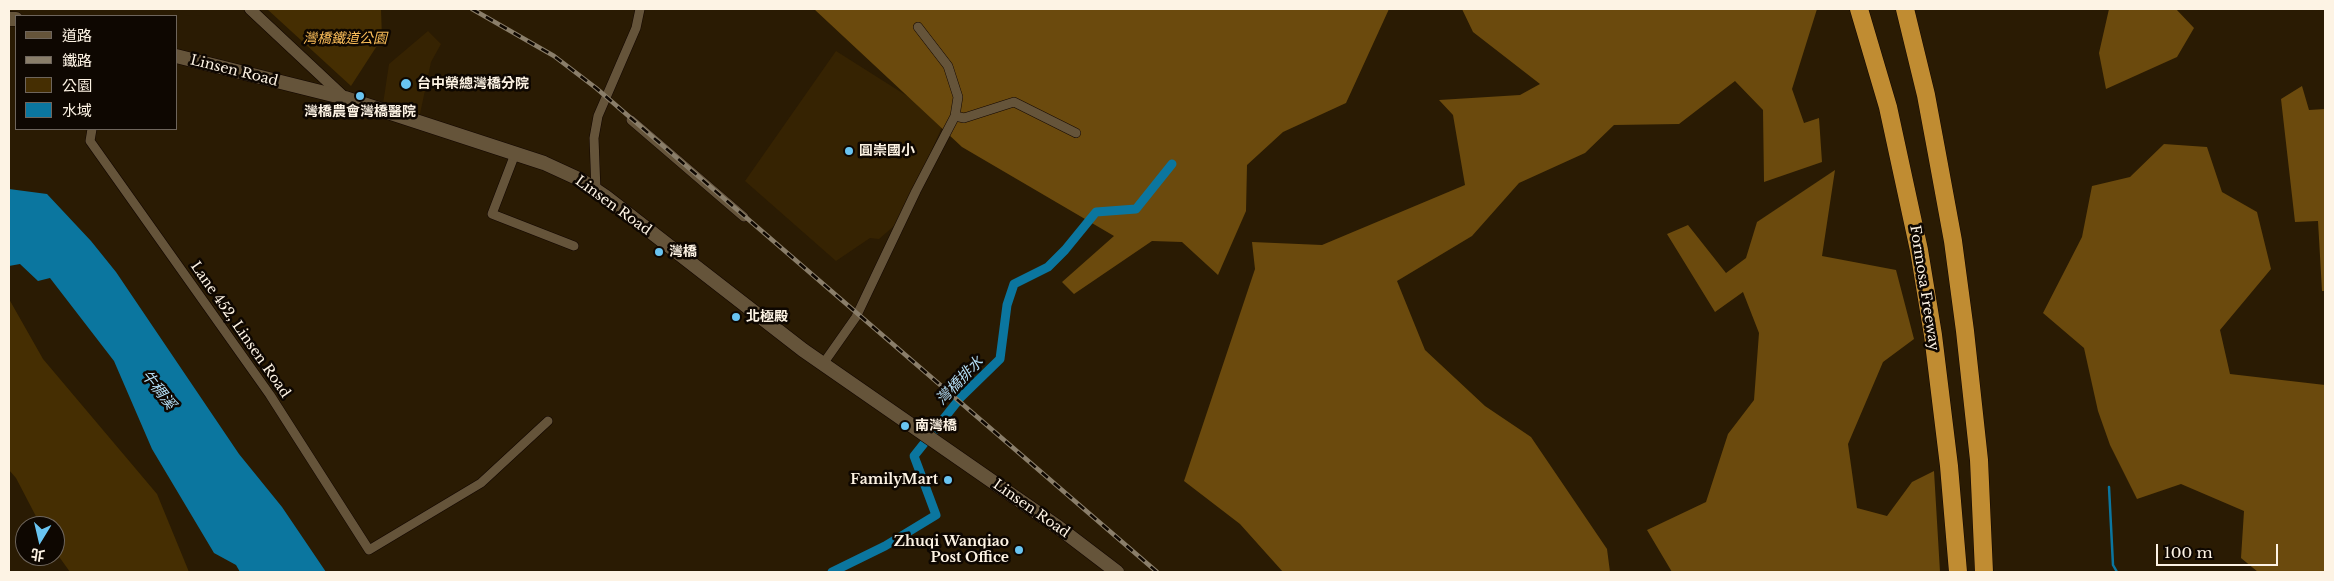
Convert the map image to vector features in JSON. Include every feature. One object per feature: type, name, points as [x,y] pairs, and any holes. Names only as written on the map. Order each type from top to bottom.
[{"type":"highway","name":"Formosa Freeway","points":[[1859,9],[1888,107],[1919,250],[1933,335],[1949,466],[1958,572]]},
{"type":"highway","points":[[1905,9],[1926,95],[1953,241],[1979,460],[1984,572]]},
{"type":"main road","name":"Linsen Road","points":[[178,56],[345,98],[544,163],[581,180],[729,295],[823,364],[1058,527],[1117,572]]},
{"type":"street","points":[[250,9],[345,98]]},
{"type":"street","points":[[596,191],[594,138],[598,116],[636,28],[640,9]]},
{"type":"street","points":[[823,364],[856,316],[916,191],[955,116],[958,97],[948,66],[918,27]]},
{"type":"street","points":[[955,116],[964,118],[1014,102],[1076,133]]},
{"type":"street","points":[[631,120],[744,217]]},
{"type":"street","name":"Lane 452, Linsen Road","points":[[92,130],[90,141],[270,395],[369,550],[481,483],[548,421]]},
{"type":"street","points":[[515,154],[492,214],[574,246]]},
{"type":"shaded area","points":[[814,9],[1389,9],[1346,103],[1283,132],[1247,165],[1246,211],[1218,275],[1182,242],[1152,241],[1074,294],[1062,282],[1114,236],[962,147]]},
{"type":"shaded area","points":[[1462,9],[1817,9],[1792,89],[1804,123],[1819,118],[1822,162],[1764,182],[1763,110],[1735,81],[1679,124],[1614,125],[1585,153],[1519,183],[1472,236],[1397,281],[1425,350],[1485,406],[1531,437],[1607,549],[1610,572],[1283,572],[1240,524],[1184,481],[1255,269],[1252,242],[1322,245],[1465,185],[1453,115],[1439,100],[1520,95],[1540,84],[1473,32]]},
{"type":"shaded area","points":[[2109,9],[2176,9],[2194,28],[2177,57],[2106,89],[2099,53]]},
{"type":"shaded area","name":"台中榮總灣橋分院","points":[[428,31],[441,44],[431,62],[420,114],[383,104],[389,64]]},
{"type":"shaded area","name":"圓崇國小","points":[[836,51],[945,120],[901,220],[879,239],[870,238],[836,261],[745,181]]},
{"type":"shaded area","points":[[2302,86],[2309,110],[2325,109],[2325,291],[2322,291],[2318,221],[2295,222],[2281,99]]},
{"type":"shaded area","points":[[2164,144],[2207,147],[2222,192],[2257,212],[2271,269],[2220,330],[2230,374],[2325,385],[2325,572],[2258,572],[2241,558],[2244,511],[2181,484],[2137,499],[2110,445],[2098,411],[2084,348],[2043,313],[2082,237],[2092,186],[2130,177]]},
{"type":"shaded area","points":[[1835,170],[1822,256],[1896,270],[1914,339],[1883,362],[1848,444],[1857,508],[1887,516],[1912,482],[1934,471],[1940,572],[1672,572],[1647,530],[1706,502],[1728,434],[1754,400],[1759,333],[1743,292],[1715,312],[1667,234],[1688,225],[1726,273],[1746,258],[1757,222]]},
{"type":"green space","name":"灣橋鐵道公園","points":[[267,9],[381,9],[382,38],[351,86]]},
{"type":"green space","points":[[9,299],[43,359],[157,494],[189,572],[70,572],[65,565],[65,516],[36,516],[16,478],[9,470]]},
{"type":"water","name":"牛稠溪","points":[[9,189],[47,194],[91,241],[116,272],[239,454],[282,507],[326,572],[240,572],[236,565],[214,553],[152,449],[114,361],[50,278],[38,281],[20,264],[9,266]]},
{"type":"waterway","name":"灣橋排水","points":[[832,572],[885,546],[936,515],[914,456],[961,397],[1000,359],[1007,305],[1014,284],[1048,267],[1065,250],[1096,212],[1136,209],[1172,164]]},
{"type":"waterway","points":[[2109,487],[2113,565],[2117,572]]},
{"type":"railway","points":[[472,9],[554,56],[596,88],[1157,572]]},
{"type":"place","name":"台中榮總灣橋分院","points":[[406,84]]},
{"type":"place","name":"灣橋農會灣橋醫院","points":[[360,96]]},
{"type":"place","name":"圓崇國小","points":[[849,151]]},
{"type":"place","name":"灣橋","points":[[659,252]]},
{"type":"place","name":"北極殿","points":[[736,317]]},
{"type":"place","name":"南灣橋","points":[[905,426]]},
{"type":"place","name":"FamilyMart","points":[[948,480]]},
{"type":"place","name":"Zhuqi Wanqiao Post Office","points":[[1019,550]]}]
